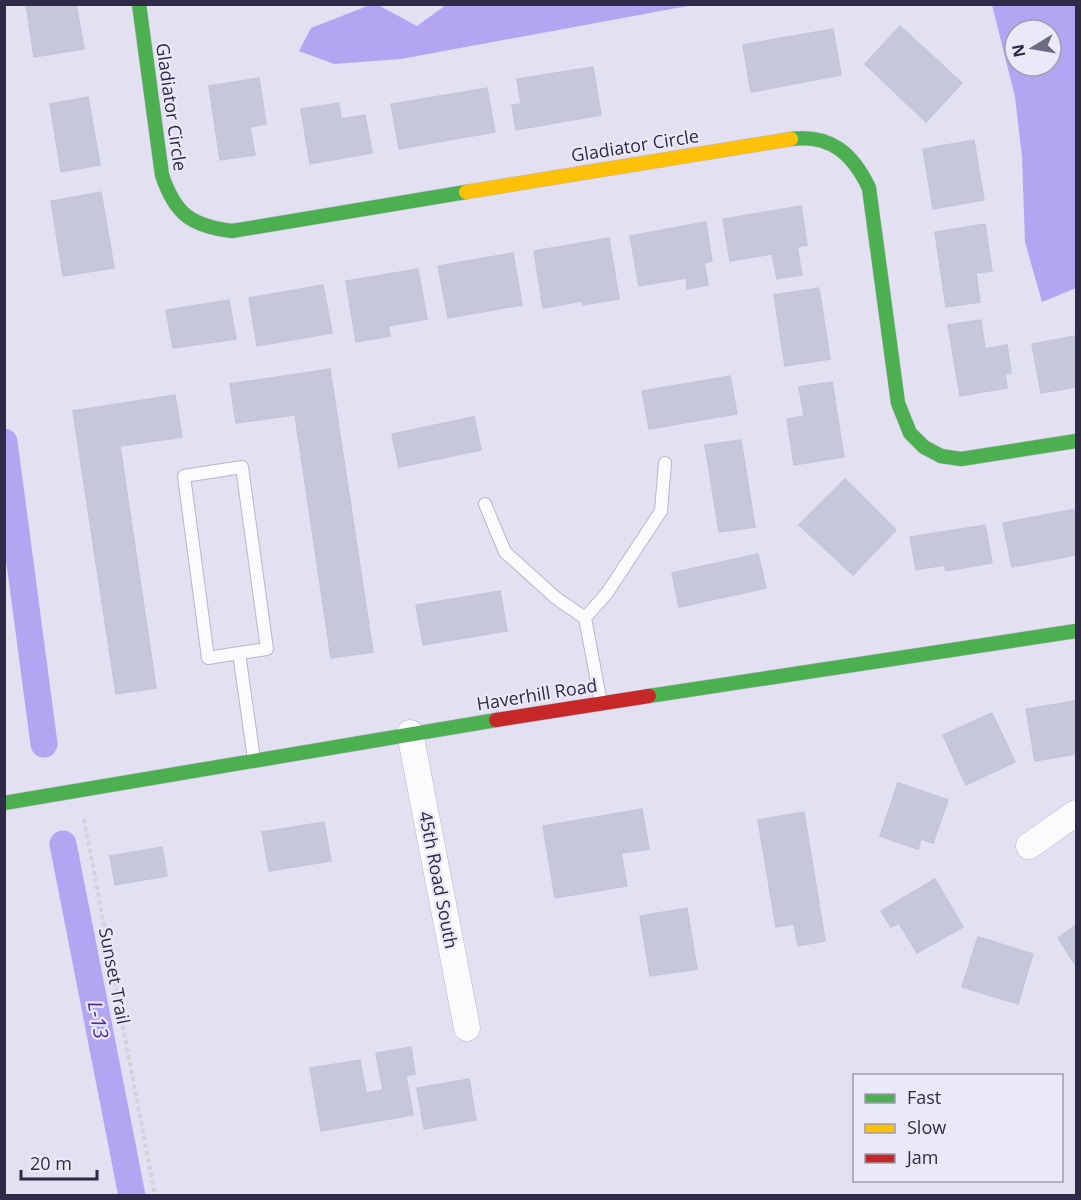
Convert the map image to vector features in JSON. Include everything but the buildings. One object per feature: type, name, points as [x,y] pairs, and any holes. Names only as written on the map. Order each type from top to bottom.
[{"type":"street","name":"Gladiator Circle","points":[[139,4],[162,175],[167,194],[178,210],[194,222],[212,230],[232,231],[795,138],[815,138],[834,144],[850,155],[862,170],[869,188],[898,403],[910,433],[924,447],[941,456],[961,459],[1077,441]]},
{"type":"street","name":"Haverhill Road","points":[[4,803],[410,733],[1077,632]]},
{"type":"street","name":"45th Road South","points":[[410,733],[467,1028]]},
{"type":"street","points":[[1029,846],[1077,813]]},
{"type":"lane","points":[[585,618],[607,593],[661,511],[665,463]]},
{"type":"lane","points":[[242,467],[267,649],[239,653],[208,658],[184,476],[242,467]]},
{"type":"lane","points":[[485,504],[505,552],[555,598],[585,618],[601,704]]},
{"type":"lane","points":[[239,653],[255,760]]},
{"type":"path","name":"Sunset Trail","points":[[79,791],[155,1196]]},
{"type":"shaded area","points":[[370,5],[378,5],[417,26],[446,5],[693,5],[401,59],[334,64],[299,51],[311,28]]},
{"type":"shaded area","points":[[992,5],[1076,5],[1076,288],[1042,302],[1025,242],[1022,157],[1015,97],[1010,78],[1063,78],[1063,18],[1003,18],[1003,49]]},
{"type":"waterway","name":"L-13","points":[[4,442],[44,744]]},
{"type":"waterway","name":"L-13","points":[[63,844],[132,1196]]},
{"type":"traffic: fast","points":[[139,4],[162,175],[173,200],[186,216],[206,226],[232,231],[466,192]]},
{"type":"traffic: fast","points":[[791,139],[818,140],[839,149],[856,165],[869,188],[898,403],[910,433],[924,447],[941,456],[961,459],[1076,441]]},
{"type":"traffic: fast","points":[[649,696],[1076,631]]},
{"type":"traffic: fast","points":[[4,803],[496,720]]},
{"type":"traffic: slow","points":[[466,192],[791,139]]},
{"type":"traffic: jam","points":[[496,720],[649,696]]}]
